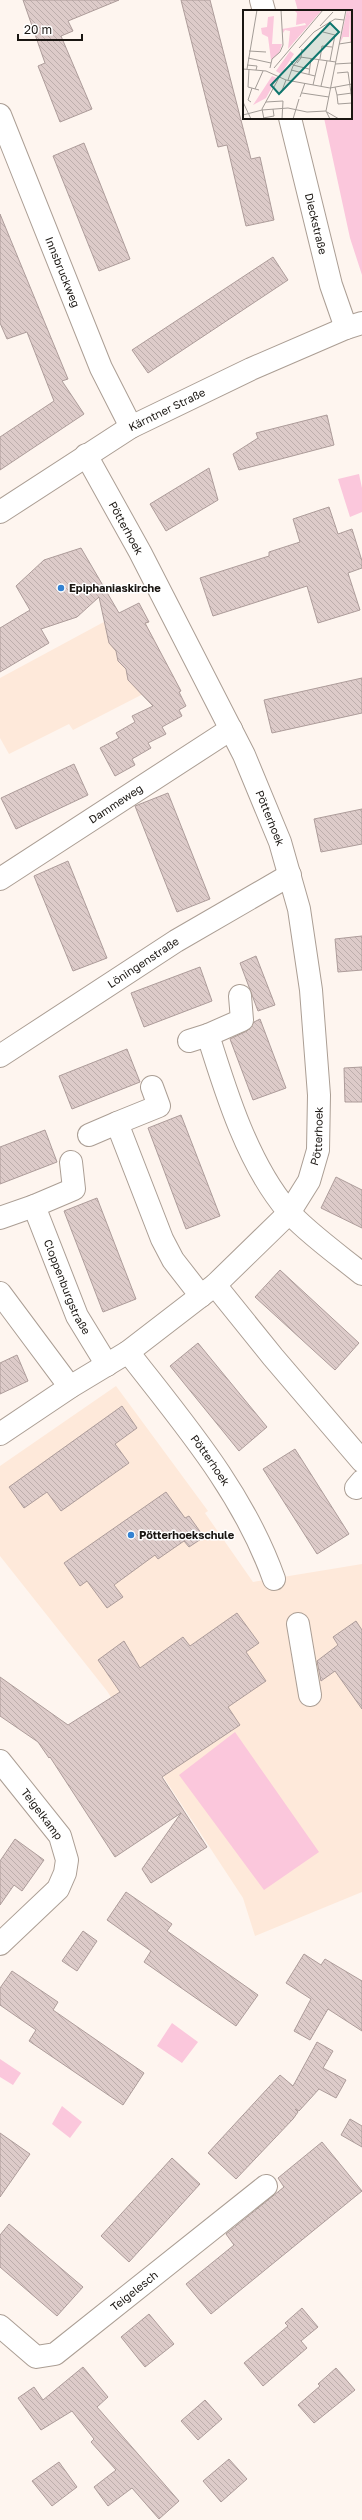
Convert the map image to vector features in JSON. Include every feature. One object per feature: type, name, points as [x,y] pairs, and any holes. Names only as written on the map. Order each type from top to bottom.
[{"type":"street","points":[[261,0],[264,10]]},
{"type":"street","name":"Innsbruckweg","points":[[0,115],[101,368],[131,427]]},
{"type":"street","name":"Dieckstraße","points":[[290,119],[332,285],[354,325]]},
{"type":"street","name":"Kärntner Straße","points":[[0,512],[131,427],[251,369],[354,325]]},
{"type":"street","name":"Pötterhoek","points":[[0,1434],[70,1387],[128,1352],[208,1290],[289,1213],[309,1180],[318,1150],[320,1120],[311,990],[304,940],[290,875],[280,842],[244,755],[231,729],[143,559],[86,455]]},
{"type":"street","name":"Dammeweg","points":[[0,879],[231,729]]},
{"type":"street","name":"Löningenstraße","points":[[0,1056],[176,941],[290,875]]},
{"type":"street","points":[[240,996],[242,1020],[198,1038],[271,1190],[289,1213],[362,1274]]},
{"type":"street","points":[[89,1134],[159,1106],[152,1087]]},
{"type":"street","points":[[117,1123],[162,1239],[173,1260],[208,1290],[272,1357],[362,1461]]},
{"type":"street","points":[[0,1218],[34,1206],[74,1189],[71,1162]]},
{"type":"street","name":"Cloppenburgstraße","points":[[34,1206],[77,1316],[107,1365]]},
{"type":"street","points":[[0,1293],[70,1387]]},
{"type":"street","name":"Pötterhoek","points":[[128,1352],[208,1456],[244,1511],[263,1549],[274,1579]]},
{"type":"street","points":[[298,1624],[310,1696]]},
{"type":"street","name":"Teigelkamp","points":[[0,1761],[60,1836],[67,1860],[65,1873],[58,1889],[0,1944]]},
{"type":"street","name":"Teigelesch","points":[[0,2326],[36,2357],[55,2354],[266,2186]]},
{"type":"shaded area","points":[[295,0],[362,0],[362,275],[350,238],[324,119],[352,119],[352,10],[298,10]]},
{"type":"shaded area","points":[[359,474],[362,488],[362,512],[350,517],[338,479]]},
{"type":"shaded area","points":[[139,603],[149,622],[146,624],[181,691],[152,706],[145,693],[73,730],[69,724],[9,754],[0,738],[0,678]]},
{"type":"shaded area","points":[[116,1386],[208,1511],[205,1513],[253,1582],[362,1564],[362,1892],[255,1936],[243,1898],[107,1691],[0,1556],[0,1466]]},
{"type":"shaded area","points":[[235,1732],[319,1852],[264,1890],[179,1775]]},
{"type":"shaded area","points":[[172,2023],[198,2042],[182,2063],[157,2046]]},
{"type":"shaded area","points":[[0,2059],[21,2073],[13,2085],[0,2077]]},
{"type":"shaded area","points":[[62,2106],[82,2122],[70,2138],[52,2124]]},
{"type":"building","points":[[23,0],[119,0],[68,21],[73,31],[61,36],[92,109],[60,122],[38,66],[45,63]]},
{"type":"building","points":[[181,0],[210,0],[251,159],[260,157],[274,220],[246,226],[227,145],[218,147]]},
{"type":"building","points":[[84,143],[130,259],[99,271],[53,156]]},
{"type":"building","points":[[0,214],[68,379],[62,381],[84,414],[0,470],[0,437],[54,401],[27,332],[7,339],[0,323]]},
{"type":"building","points":[[273,257],[288,280],[148,373],[132,350]]},
{"type":"building","points":[[327,415],[334,445],[239,470],[233,454],[258,438],[256,433]]},
{"type":"building","points":[[209,468],[218,500],[166,531],[150,504]]},
{"type":"building","points":[[329,507],[338,534],[352,529],[362,561],[362,568],[348,573],[360,610],[318,623],[307,586],[213,616],[200,578],[269,556],[269,552],[300,542],[293,519]]},
{"type":"building","points":[[81,548],[119,613],[139,603],[149,622],[145,623],[181,691],[179,692],[186,706],[179,710],[182,716],[162,727],[166,734],[148,743],[151,748],[132,759],[135,765],[115,776],[100,748],[119,738],[116,733],[135,722],[132,716],[153,706],[128,680],[126,669],[118,661],[116,651],[109,643],[99,597],[77,617],[41,629],[49,643],[0,672],[0,628],[30,610],[16,586],[44,560]]},
{"type":"building","points":[[362,678],[362,713],[272,733],[264,700]]},
{"type":"building","points":[[74,764],[88,795],[16,829],[1,798]]},
{"type":"building","points":[[168,793],[210,899],[177,912],[135,806]]},
{"type":"building","points":[[362,809],[362,844],[321,852],[314,819]]},
{"type":"building","points":[[68,861],[107,958],[73,971],[34,876]]},
{"type":"building","points":[[362,936],[362,970],[338,972],[335,939]]},
{"type":"building","points":[[256,956],[275,1005],[258,1011],[240,963]]},
{"type":"building","points":[[200,967],[212,1001],[144,1027],[131,993]]},
{"type":"building","points":[[260,1019],[286,1088],[253,1100],[230,1039],[247,1031],[254,1022]]},
{"type":"building","points":[[127,1049],[140,1082],[72,1109],[59,1076]]},
{"type":"building","points":[[362,1067],[362,1102],[345,1102],[344,1068]]},
{"type":"building","points":[[181,1115],[220,1216],[186,1229],[148,1128]]},
{"type":"building","points":[[45,1130],[57,1162],[0,1184],[0,1147]]},
{"type":"building","points":[[336,1177],[362,1190],[362,1228],[321,1208]]},
{"type":"building","points":[[97,1198],[136,1299],[103,1312],[64,1211]]},
{"type":"building","points":[[280,1270],[359,1343],[335,1370],[255,1297]]},
{"type":"building","points":[[198,1343],[267,1427],[239,1451],[170,1366]]},
{"type":"building","points":[[17,1355],[28,1381],[0,1394],[0,1363]]},
{"type":"building","points":[[122,1406],[137,1428],[115,1444],[129,1463],[61,1511],[47,1492],[24,1508],[9,1487]]},
{"type":"building","points":[[295,1449],[349,1534],[317,1554],[263,1469]]},
{"type":"building","points":[[166,1492],[185,1518],[189,1516],[204,1537],[189,1547],[184,1541],[158,1559],[155,1555],[114,1585],[123,1597],[107,1608],[87,1581],[80,1586],[64,1563]]},
{"type":"building","points":[[237,1613],[259,1643],[246,1652],[266,1681],[228,1707],[240,1725],[162,1777],[207,1847],[151,1883],[142,1869],[181,1813],[115,1857],[50,1757],[49,1758],[38,1742],[0,1716],[0,1677],[68,1725],[120,1692],[98,1660],[124,1641],[140,1668],[183,1637],[190,1646]]},
{"type":"building","points":[[356,1621],[362,1630],[362,1709],[335,1671],[321,1681],[317,1661],[338,1645],[333,1637]]},
{"type":"building","points":[[15,1839],[44,1860],[22,1891],[14,1885],[0,1905],[0,1861]]},
{"type":"building","points":[[126,1892],[172,1924],[167,1931],[258,1995],[236,2026],[144,1962],[151,1951],[107,1920]]},
{"type":"building","points":[[83,1931],[97,1941],[77,1971],[62,1961]]},
{"type":"building","points":[[304,1954],[321,1965],[325,1959],[362,1981],[362,2031],[328,2009],[310,2040],[294,2031],[311,1999],[286,1983]]},
{"type":"building","points":[[12,1971],[58,2002],[53,2010],[144,2073],[123,2105],[29,2041],[36,2030],[0,2005],[0,1988]]},
{"type":"building","points":[[317,2042],[333,2051],[323,2068],[346,2080],[336,2098],[319,2089],[299,2111],[295,2109],[298,2112],[293,2119],[236,2179],[208,2153],[280,2075],[293,2086]]},
{"type":"building","points":[[350,2119],[362,2126],[362,2147],[341,2135]]},
{"type":"building","points":[[0,2133],[30,2154],[0,2197]]},
{"type":"building","points":[[322,2142],[362,2191],[211,2314],[186,2284],[234,2245],[226,2234],[284,2187],[278,2178]]},
{"type":"building","points":[[172,2158],[200,2184],[129,2262],[101,2236]]},
{"type":"building","points":[[9,2224],[83,2287],[57,2316],[0,2267],[0,2235]]},
{"type":"building","points":[[302,2308],[318,2327],[301,2341],[307,2348],[263,2386],[244,2363],[288,2326],[285,2323]]},
{"type":"building","points":[[149,2314],[174,2344],[145,2367],[121,2337]]},
{"type":"building","points":[[83,2367],[108,2397],[97,2407],[179,2501],[159,2519],[132,2488],[108,2506],[94,2487],[116,2470],[91,2442],[94,2439],[72,2411],[41,2430],[18,2398],[34,2387],[43,2400]]},
{"type":"building","points":[[336,2368],[355,2390],[314,2423],[298,2405],[320,2386],[318,2384]]},
{"type":"building","points":[[205,2400],[222,2419],[198,2440],[181,2421]]},
{"type":"building","points":[[229,2459],[247,2479],[221,2502],[203,2481]]},
{"type":"building","points":[[59,2462],[77,2487],[52,2506],[32,2481]]},
{"type":"place","name":"Epiphaniaskirche","points":[[61,588]]},
{"type":"place","name":"Pötterhoekschule","points":[[131,1535]]}]
